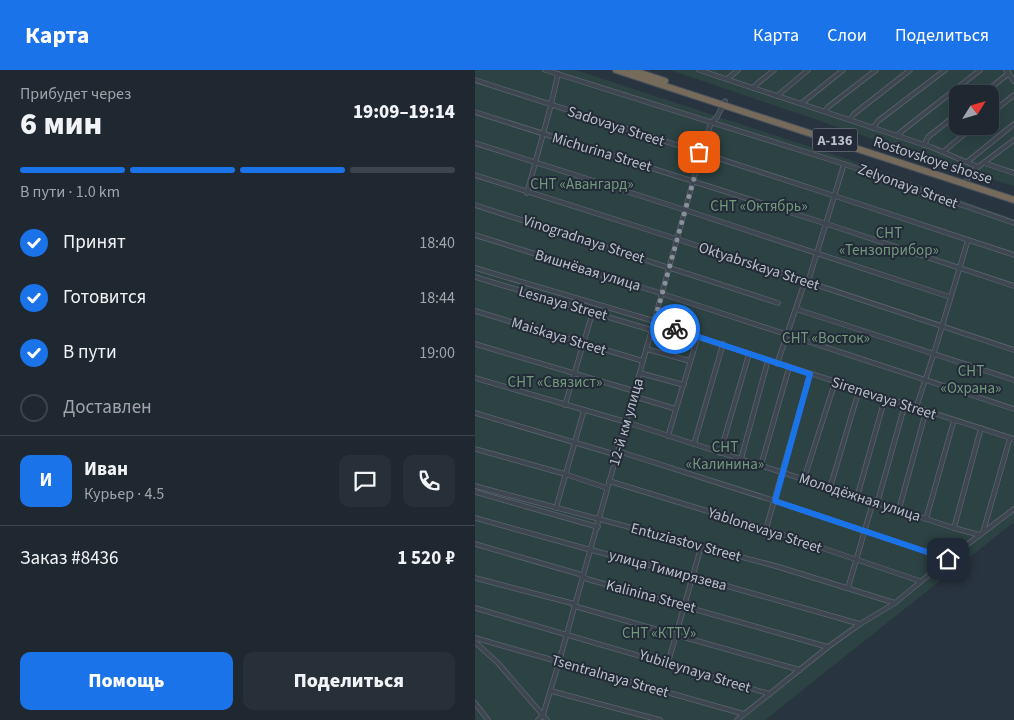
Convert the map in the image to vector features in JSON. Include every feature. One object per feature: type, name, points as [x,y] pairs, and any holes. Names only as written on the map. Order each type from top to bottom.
[{"type":"highway","name":"Rostovskoye shosse","points":[[616,70],[725,103],[1014,198]]},
{"type":"highway","name":"Rostovskoye shosse","points":[[631,70],[725,103]]},
{"type":"street","name":"Zelyonaya Street","points":[[545,70],[844,164],[1014,223]]},
{"type":"street","points":[[727,80],[738,70]]},
{"type":"street","points":[[753,88],[757,82],[774,70]]},
{"type":"street","points":[[777,96],[808,70]]},
{"type":"street","points":[[802,103],[843,70]]},
{"type":"street","points":[[825,111],[876,70]]},
{"type":"street","points":[[850,120],[854,114],[910,70]]},
{"type":"street","points":[[873,128],[878,121],[945,70]]},
{"type":"street","points":[[897,136],[979,70]]},
{"type":"street","points":[[702,71],[924,144],[978,167]]},
{"type":"street","points":[[993,85],[1007,72],[1014,81]]},
{"type":"street","points":[[527,192],[558,74]]},
{"type":"street","name":"Sadovaya Street","points":[[475,80],[1014,255]]},
{"type":"street","points":[[999,107],[1014,95]]},
{"type":"street","name":"12-й км улица","points":[[543,716],[598,527],[607,488],[651,330],[663,294],[701,153],[711,123],[725,103]]},
{"type":"street","name":"Michurina Street","points":[[475,112],[827,224],[1014,286]]},
{"type":"street","points":[[924,144],[928,137],[949,120]]},
{"type":"street","points":[[967,162],[1014,124]]},
{"type":"street","points":[[943,152],[963,135]]},
{"type":"street","points":[[968,182],[971,173],[1014,140]]},
{"type":"street","points":[[475,143],[817,253],[950,298]]},
{"type":"street","points":[[1007,145],[1014,147]]},
{"type":"street","points":[[984,163],[1014,173]]},
{"type":"street","points":[[777,364],[827,224],[844,164]]},
{"type":"street","name":"Oktyabrskaya Street","points":[[475,175],[807,281],[1014,350]]},
{"type":"street","name":"Vinogradnaya Street","points":[[475,205],[669,266],[778,303]]},
{"type":"street","name":"Вишнёвая улица","points":[[475,235],[663,294],[1014,409]]},
{"type":"street","points":[[915,408],[934,353],[967,240]]},
{"type":"street","points":[[475,268],[654,322]]},
{"type":"street","name":"Lesnaya Street","points":[[475,277],[651,330]]},
{"type":"street","points":[[796,309],[1014,380]]},
{"type":"street","name":"Maiskaya Street","points":[[475,311],[643,361]]},
{"type":"street","points":[[565,405],[593,311]]},
{"type":"street","name":"Sirenevaya Street","points":[[654,322],[789,368],[1012,439]]},
{"type":"street","points":[[668,436],[698,336]]},
{"type":"street","points":[[475,344],[634,391]]},
{"type":"street","points":[[694,444],[723,344]]},
{"type":"street","points":[[646,349],[690,361]]},
{"type":"street","points":[[720,452],[749,354]]},
{"type":"street","points":[[741,459],[768,360]]},
{"type":"street","points":[[761,465],[789,368]]},
{"type":"street","points":[[639,372],[683,385]]},
{"type":"street","points":[[766,530],[810,374]]},
{"type":"street","name":"Молодёжная улица","points":[[475,378],[626,422],[954,528],[981,534]]},
{"type":"street","points":[[804,479],[835,382]]},
{"type":"street","points":[[830,488],[859,390]]},
{"type":"street","points":[[633,396],[676,409]]},
{"type":"street","points":[[857,497],[885,398]]},
{"type":"street","points":[[849,588],[855,559],[875,503],[905,404]]},
{"type":"street","points":[[556,508],[584,410]]},
{"type":"street","points":[[899,509],[926,411]]},
{"type":"street","points":[[475,413],[617,453],[775,501],[948,559]]},
{"type":"street","points":[[926,519],[954,420]]},
{"type":"street","points":[[954,528],[981,428]]},
{"type":"street","points":[[981,534],[1012,439]]},
{"type":"street","points":[[475,449],[565,474],[607,488]]},
{"type":"street","name":"Yablonevaya Street","points":[[609,481],[920,581]]},
{"type":"street","name":"Entuziastov Street","points":[[475,486],[779,567],[895,603]]},
{"type":"street","points":[[475,492],[598,527]]},
{"type":"street","points":[[737,720],[828,647],[860,624],[895,603],[920,581],[1014,509]]},
{"type":"street","name":"улица Тимирязева","points":[[475,518],[692,576],[860,624]]},
{"type":"street","name":"Kalinina Street","points":[[475,544],[828,647]]},
{"type":"street","points":[[668,663],[701,547]]},
{"type":"street","points":[[475,578],[799,670]]},
{"type":"street","name":"Yubileynaya Street","points":[[475,608],[770,694]]},
{"type":"street","name":"Tsentralnaya Street","points":[[475,638],[744,714]]},
{"type":"street","points":[[475,642],[498,663],[547,720]]},
{"type":"street","points":[[551,691],[660,720]]},
{"type":"street","points":[[475,703],[488,720]]},
{"type":"street","points":[[538,720],[543,716]]},
{"type":"green space","points":[[475,70],[576,70],[850,160],[1014,219],[1014,522],[765,720],[475,720]]},
{"type":"green space","points":[[670,70],[1014,70],[1014,186],[984,177]]},
{"type":"way so far","points":[[675,329],[654,323],[701,153],[699,152]]},
{"type":"route","points":[[675,329],[810,374],[775,501],[948,559]]},
{"type":"park label","name":"СНТ «Авангард»","points":[[582,184]]},
{"type":"park label","name":"СНТ «Октябрь»","points":[[759,206]]},
{"type":"park label","name":"СНТ «Тензоприбор»","points":[[889,242]]},
{"type":"park label","name":"СНТ «Восток»","points":[[826,338]]},
{"type":"park label","name":"СНТ «Охрана»","points":[[971,380]]},
{"type":"park label","name":"СНТ «Связист»","points":[[555,382]]},
{"type":"park label","name":"СНТ «Калинина»","points":[[725,456]]},
{"type":"park label","name":"СНТ «КТТУ»","points":[[659,633]]}]
